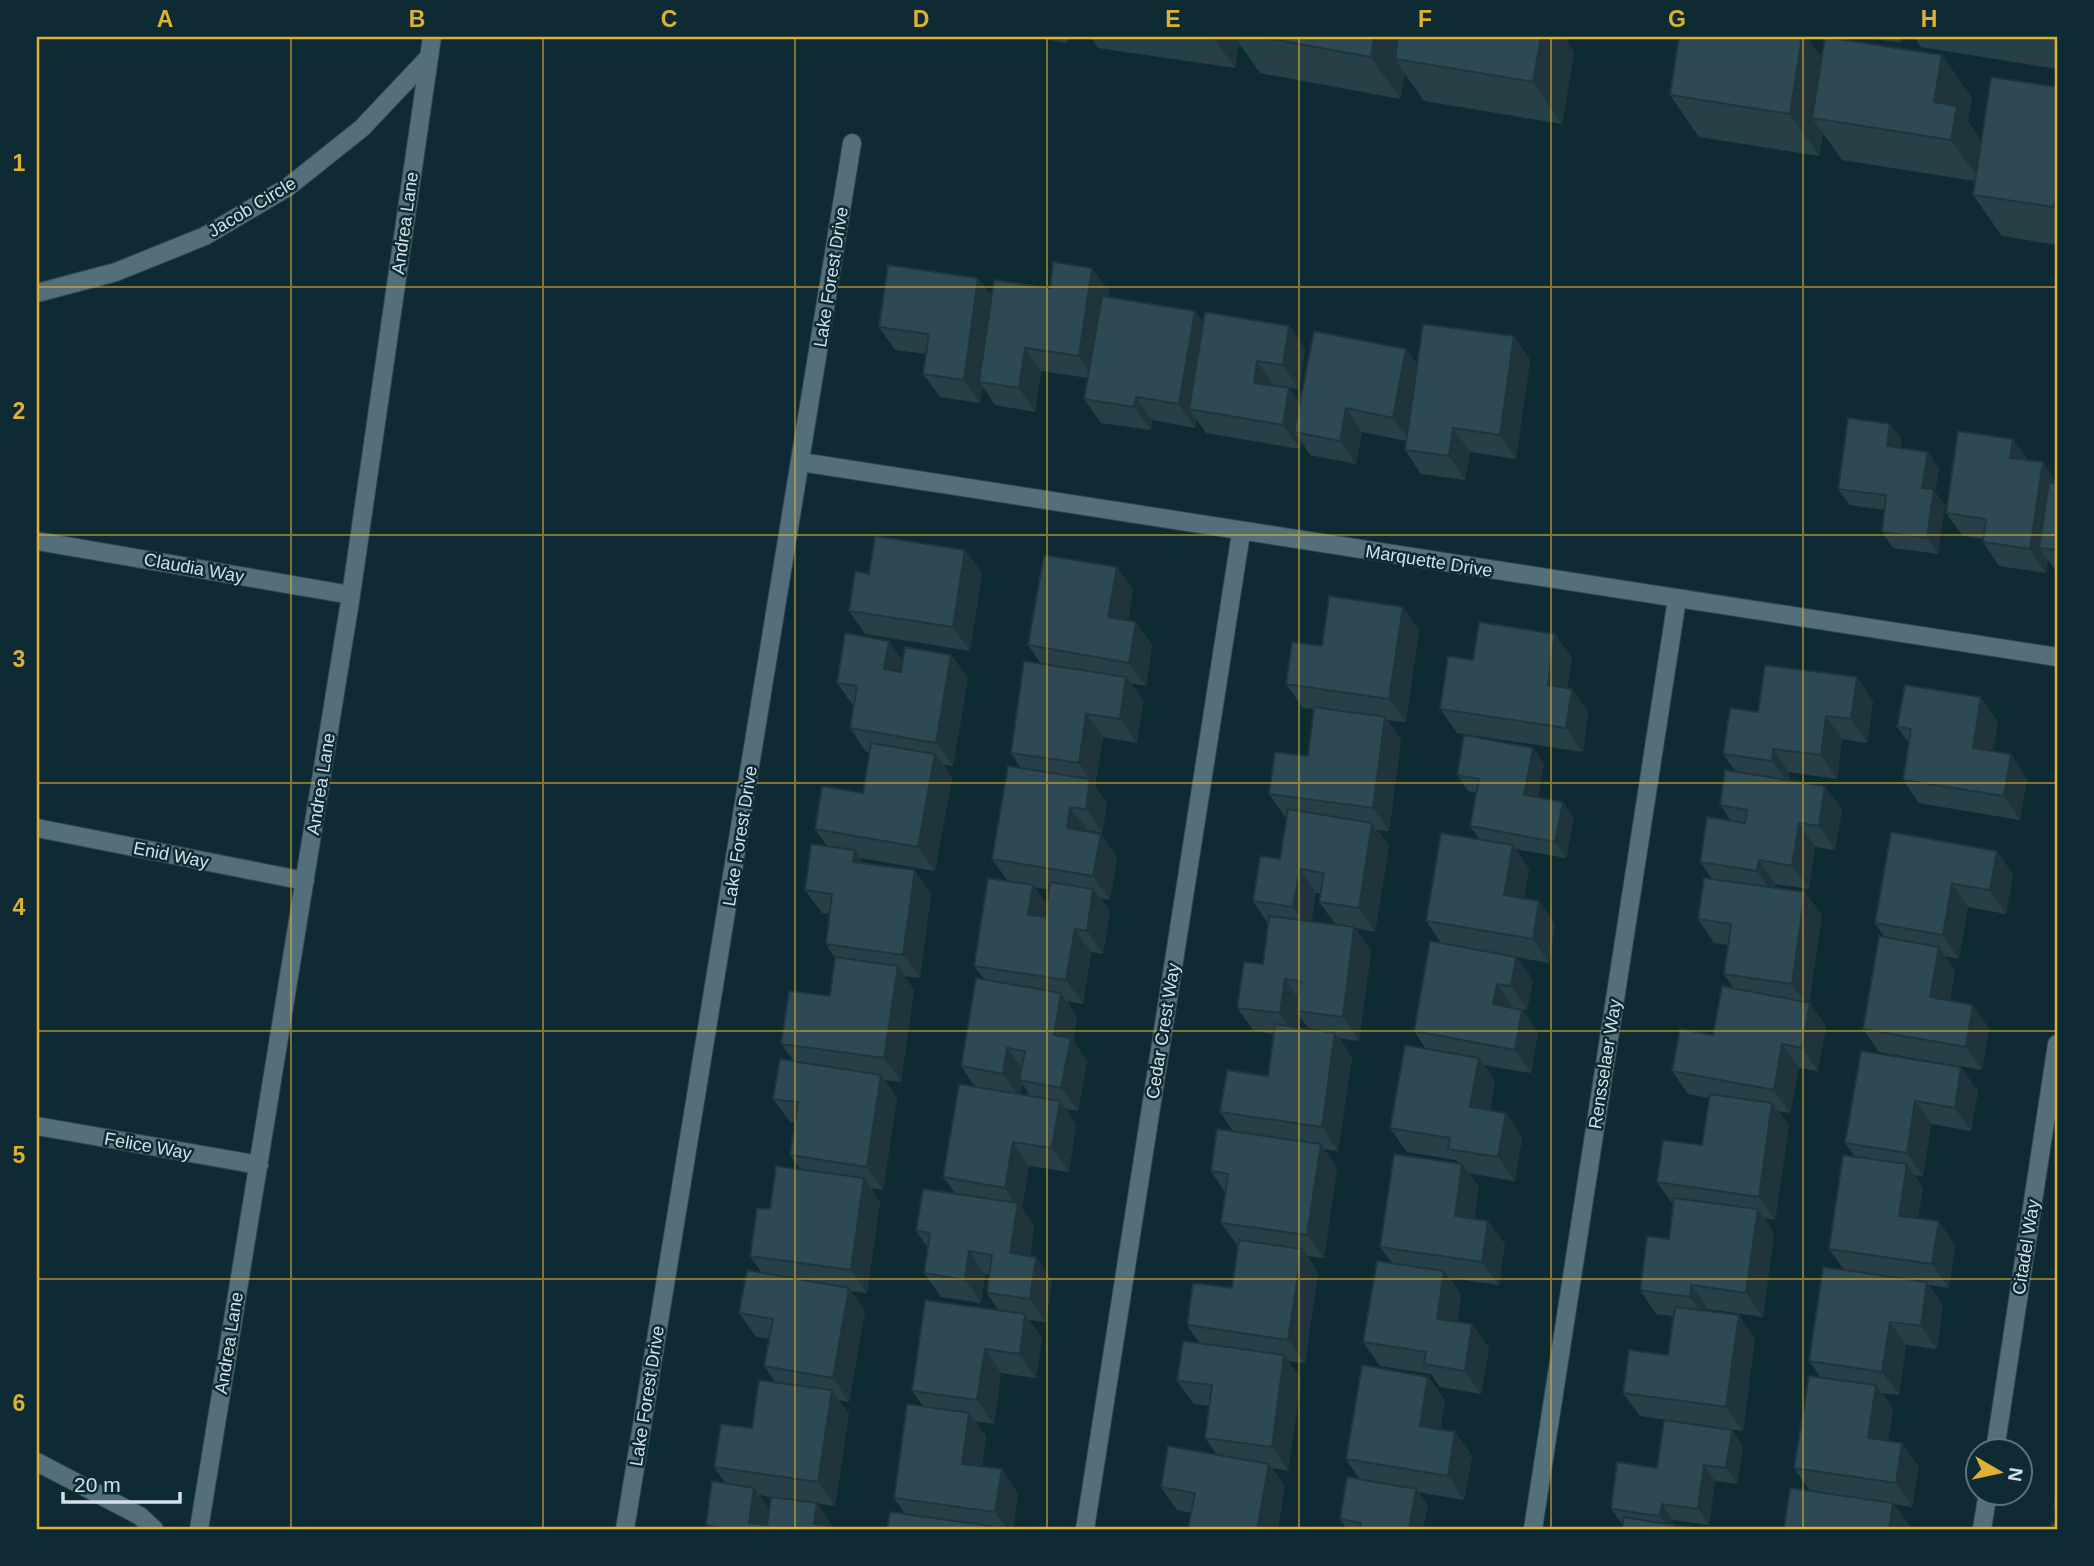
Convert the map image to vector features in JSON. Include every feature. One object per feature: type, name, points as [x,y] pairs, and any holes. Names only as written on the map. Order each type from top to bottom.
[{"type":"street","name":"Andrea Lane","points":[[199,1529],[351,595],[432,37]]},
{"type":"street","name":"Jacob Circle","points":[[37,293],[117,272],[205,236],[288,187],[362,128],[429,57]]},
{"type":"street","name":"Lake Forest Drive","points":[[625,1529],[852,143]]},
{"type":"street","name":"Marquette Drive","points":[[801,462],[1241,533],[2057,657]]},
{"type":"street","name":"Cedar Crest Way","points":[[1085,1529],[1241,533]]},
{"type":"street","name":"Claudia Way","points":[[37,541],[351,595]]},
{"type":"street","name":"Rensselaer Way","points":[[1533,1529],[1677,599]]},
{"type":"street","name":"Enid Way","points":[[37,828],[305,881]]},
{"type":"street","name":"Citadel Way","points":[[1997,1436],[2053,1101],[2057,1044]]},
{"type":"street","name":"Felice Way","points":[[37,1126],[258,1165]]},
{"type":"street","points":[[37,1462],[140,1516],[154,1529]]},
{"type":"street","points":[[1982,1529],[1986,1506]]},
{"type":"building","points":[[1260,37],[1374,37],[1371,57]]},
{"type":"building","points":[[1398,37],[1541,37],[1533,82],[1395,59]]},
{"type":"building","points":[[1679,37],[1802,37],[1790,114],[1670,95]]},
{"type":"building","points":[[1825,37],[1942,55],[1934,102],[1957,106],[1951,140],[1812,118]]},
{"type":"building","points":[[1991,77],[2057,87],[2057,189],[2054,207],[1973,195]]},
{"type":"building","points":[[1053,262],[1092,268],[1079,356],[1025,348],[1019,388],[979,382],[994,280],[1050,288]]},
{"type":"building","points":[[888,265],[978,278],[964,380],[923,374],[929,334],[879,327]]},
{"type":"building","points":[[1102,296],[1195,311],[1179,404],[1136,397],[1134,407],[1084,399]]},
{"type":"building","points":[[1205,312],[1289,326],[1283,365],[1257,361],[1254,383],[1289,388],[1283,425],[1189,409]]},
{"type":"building","points":[[1423,324],[1514,336],[1500,435],[1453,428],[1449,456],[1405,450]]},
{"type":"building","points":[[1314,331],[1406,349],[1393,418],[1346,408],[1340,441],[1294,432]]},
{"type":"building","points":[[1848,418],[1890,424],[1887,446],[1928,452],[1922,488],[1934,489],[1927,538],[1882,532],[1886,495],[1838,489]]},
{"type":"building","points":[[1958,431],[2013,439],[2010,458],[2043,462],[2030,549],[1983,542],[1986,519],[1946,513]]},
{"type":"building","points":[[2049,482],[2057,483],[2057,550],[2039,548]]},
{"type":"building","points":[[875,536],[965,550],[953,627],[849,611],[855,571],[869,574]]},
{"type":"building","points":[[1044,555],[1117,567],[1108,617],[1136,622],[1129,663],[1028,645]]},
{"type":"building","points":[[1329,596],[1403,607],[1389,699],[1286,684],[1292,642],[1322,646]]},
{"type":"building","points":[[1479,622],[1555,634],[1548,685],[1572,689],[1566,728],[1440,709],[1448,656],[1473,660]]},
{"type":"building","points":[[845,633],[889,641],[884,669],[901,672],[905,647],[951,655],[936,743],[850,728],[857,686],[837,683]]},
{"type":"building","points":[[1024,661],[1126,677],[1120,719],[1086,714],[1079,763],[1011,753]]},
{"type":"building","points":[[1765,665],[1857,677],[1851,719],[1826,716],[1821,755],[1773,749],[1772,761],[1723,754],[1730,708],[1758,712]]},
{"type":"building","points":[[1905,685],[1981,697],[1973,748],[2011,754],[2004,796],[1903,780],[1911,729],[1897,727]]},
{"type":"building","points":[[1314,707],[1385,717],[1373,808],[1269,794],[1275,752],[1308,756]]},
{"type":"building","points":[[1464,735],[1533,748],[1524,795],[1563,802],[1555,842],[1470,826],[1479,779],[1457,775]]},
{"type":"building","points":[[871,743],[935,754],[918,847],[815,829],[822,786],[863,793]]},
{"type":"building","points":[[1008,766],[1090,779],[1086,809],[1070,807],[1067,828],[1101,834],[1093,876],[992,859]]},
{"type":"building","points":[[1725,770],[1825,786],[1819,826],[1799,823],[1792,866],[1759,860],[1757,871],[1700,862],[1707,817],[1745,823],[1747,810],[1720,805]]},
{"type":"building","points":[[1288,809],[1372,823],[1359,908],[1319,902],[1324,873],[1300,869],[1293,907],[1253,901],[1260,856],[1280,859]]},
{"type":"building","points":[[1891,832],[1997,851],[1990,890],[1952,884],[1943,935],[1875,923]]},
{"type":"building","points":[[1441,833],[1513,845],[1504,895],[1539,901],[1533,939],[1426,921]]},
{"type":"building","points":[[811,844],[855,850],[853,862],[915,870],[903,955],[826,944],[832,894],[805,890]]},
{"type":"building","points":[[988,878],[1033,885],[1028,915],[1045,917],[1050,882],[1093,889],[1087,931],[1075,929],[1066,980],[974,966]]},
{"type":"building","points":[[1704,878],[1805,892],[1792,984],[1724,974],[1731,924],[1698,919]]},
{"type":"building","points":[[1269,916],[1354,927],[1343,1017],[1296,1011],[1300,981],[1285,979],[1280,1013],[1237,1008],[1244,962],[1263,964]]},
{"type":"building","points":[[1879,936],[1939,947],[1930,997],[1973,1005],[1966,1047],[1863,1029]]},
{"type":"building","points":[[1430,941],[1516,957],[1511,986],[1497,984],[1493,1004],[1522,1010],[1515,1050],[1414,1031]]},
{"type":"building","points":[[835,957],[898,966],[884,1058],[781,1044],[789,991],[830,996]]},
{"type":"building","points":[[976,978],[1061,993],[1054,1035],[1071,1038],[1061,1088],[1019,1080],[1025,1051],[1007,1048],[1003,1074],[961,1066]]},
{"type":"building","points":[[1722,986],[1810,1003],[1802,1048],[1782,1044],[1774,1090],[1672,1071],[1680,1029],[1713,1035]]},
{"type":"building","points":[[1275,1024],[1335,1033],[1322,1127],[1220,1112],[1227,1070],[1268,1076]]},
{"type":"building","points":[[1405,1045],[1479,1058],[1470,1107],[1506,1113],[1498,1157],[1448,1149],[1450,1138],[1390,1128]]},
{"type":"building","points":[[1861,1051],[1961,1067],[1955,1108],[1915,1101],[1907,1153],[1845,1143]]},
{"type":"building","points":[[780,1059],[881,1075],[867,1167],[790,1155],[798,1102],[773,1099]]},
{"type":"building","points":[[959,1084],[1060,1101],[1052,1148],[1013,1142],[1005,1188],[943,1177]]},
{"type":"building","points":[[1710,1094],[1772,1103],[1759,1197],[1657,1182],[1663,1140],[1702,1145]]},
{"type":"building","points":[[1217,1129],[1321,1144],[1307,1235],[1221,1223],[1228,1174],[1211,1171]]},
{"type":"building","points":[[1394,1154],[1462,1164],[1455,1216],[1488,1221],[1482,1262],[1380,1247]]},
{"type":"building","points":[[1843,1155],[1907,1164],[1899,1216],[1939,1221],[1932,1264],[1829,1249]]},
{"type":"building","points":[[776,1166],[864,1178],[851,1270],[750,1256],[757,1208],[770,1209]]},
{"type":"building","points":[[923,1189],[1018,1203],[1010,1253],[1036,1257],[1030,1299],[987,1293],[992,1255],[969,1251],[965,1280],[924,1273],[930,1233],[916,1231]]},
{"type":"building","points":[[1674,1198],[1758,1209],[1746,1293],[1691,1285],[1690,1297],[1640,1290],[1647,1236],[1669,1239]]},
{"type":"building","points":[[1239,1240],[1302,1249],[1288,1340],[1187,1325],[1193,1283],[1232,1288]]},
{"type":"building","points":[[1377,1261],[1444,1271],[1437,1319],[1472,1324],[1465,1371],[1424,1364],[1426,1352],[1363,1342]]},
{"type":"building","points":[[1823,1267],[1927,1282],[1921,1326],[1890,1322],[1882,1372],[1809,1361]]},
{"type":"building","points":[[747,1270],[849,1288],[833,1378],[764,1366],[773,1319],[739,1313]]},
{"type":"building","points":[[925,1300],[1025,1314],[1020,1354],[985,1349],[977,1400],[912,1391]]},
{"type":"building","points":[[1675,1307],[1739,1315],[1726,1407],[1623,1393],[1629,1350],[1668,1355]]},
{"type":"building","points":[[1183,1341],[1284,1355],[1272,1447],[1205,1438],[1212,1385],[1177,1381]]},
{"type":"building","points":[[1362,1365],[1428,1377],[1420,1426],[1455,1432],[1448,1476],[1346,1459]]},
{"type":"building","points":[[1809,1376],[1876,1385],[1868,1438],[1902,1443],[1896,1483],[1794,1468]]},
{"type":"building","points":[[759,1380],[832,1390],[818,1482],[714,1467],[721,1424],[752,1428]]},
{"type":"building","points":[[907,1404],[969,1413],[962,1464],[1002,1469],[995,1512],[894,1498]]},
{"type":"building","points":[[1664,1420],[1732,1430],[1726,1468],[1704,1465],[1698,1509],[1662,1504],[1660,1516],[1611,1509],[1617,1462],[1657,1468]]},
{"type":"building","points":[[1168,1446],[1269,1464],[1257,1529],[1188,1529],[1195,1493],[1161,1487]]},
{"type":"building","points":[[1347,1477],[1416,1489],[1409,1529],[1360,1529],[1361,1523],[1340,1519]]},
{"type":"building","points":[[712,1481],[754,1488],[749,1523],[767,1525],[771,1497],[817,1503],[814,1524],[831,1526],[831,1529],[723,1529],[706,1525]]},
{"type":"building","points":[[1790,1488],[1893,1503],[1889,1529],[1784,1529]]},
{"type":"building","points":[[890,1512],[991,1526],[991,1529],[887,1529]]},
{"type":"building","points":[[1624,1517],[1698,1529],[1622,1529]]},
{"type":"building","points":[[2052,1523],[2057,1523],[2057,1529],[2051,1529]]}]
